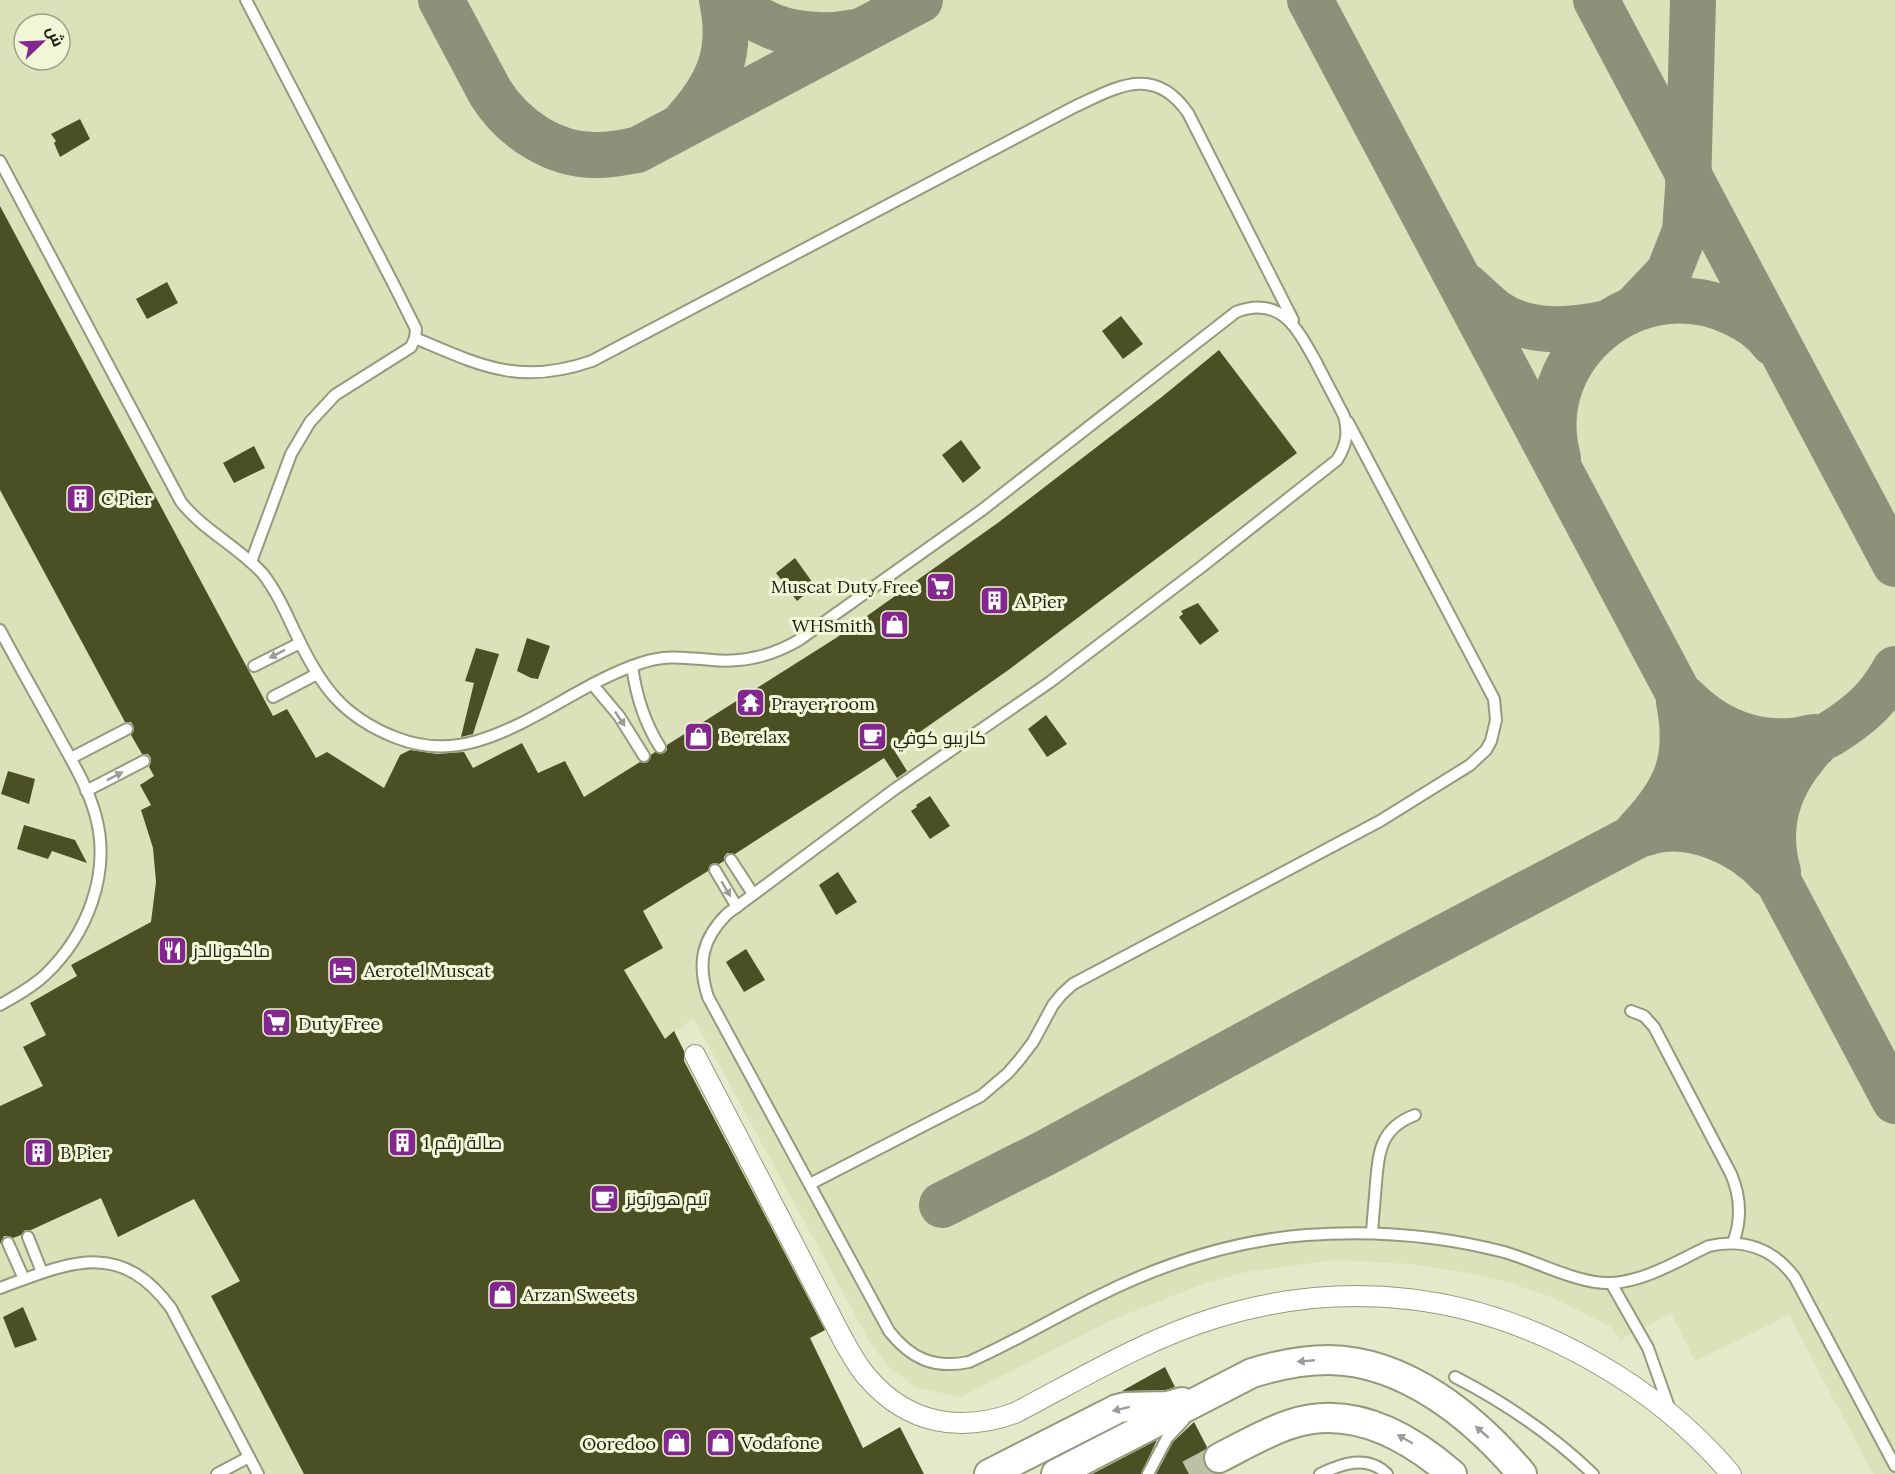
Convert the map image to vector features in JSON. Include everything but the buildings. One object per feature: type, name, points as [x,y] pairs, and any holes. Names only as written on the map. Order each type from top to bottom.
[{"type":"street","points":[[694,1055],[855,1359],[881,1392],[915,1414],[955,1424],[975,1424],[995,1420],[1015,1413],[1142,1347],[1218,1317],[1284,1302],[1328,1297],[1372,1296],[1416,1299],[1460,1307],[1502,1319],[1544,1335],[1614,1373],[1672,1415],[1731,1474]]},
{"type":"street","points":[[1056,1474],[1252,1373],[1278,1365],[1331,1360],[1357,1363],[1383,1370],[1411,1382],[1462,1415],[1485,1434],[1522,1474]]},
{"type":"street","points":[[989,1474],[1117,1409],[1168,1406],[1218,1390]]},
{"type":"street","points":[[1220,1458],[1293,1423],[1316,1418],[1340,1418],[1364,1422],[1408,1440],[1452,1474]]},
{"type":"lane","points":[[246,0],[416,329],[411,347],[335,395],[310,422],[291,454],[251,562]]},
{"type":"lane","points":[[415,338],[500,371],[536,373],[586,363],[1074,107],[1120,86],[1143,83],[1154,86],[1174,96],[1188,113],[1299,332],[1489,689],[1496,710],[1491,741],[1486,750],[1470,765],[1380,821],[1073,984],[1053,1005],[1033,1042],[1020,1059],[981,1096],[810,1184]]},
{"type":"lane","points":[[0,161],[181,502],[191,513],[251,562],[272,587],[317,674],[336,699],[356,717],[371,726],[404,740],[440,747],[475,742],[501,733],[633,666],[666,657],[749,660],[783,649],[982,510],[1236,312],[1259,307],[1271,309],[1282,314],[1299,332]]},
{"type":"lane","points":[[1344,416],[1347,425],[1346,444],[1337,460],[1330,466],[1050,682],[895,789],[753,894],[717,925],[708,938],[703,952],[703,982],[708,997],[889,1331],[910,1353],[924,1360],[954,1365],[969,1362],[1119,1286],[1170,1264],[1278,1238],[1372,1233],[1411,1235],[1462,1242],[1512,1254],[1590,1281],[1611,1283],[1636,1279],[1709,1246],[1733,1243],[1758,1247],[1769,1252],[1796,1278],[1895,1466]]},
{"type":"lane","points":[[0,630],[86,791],[96,819],[100,856],[99,874],[89,912],[70,947],[58,962],[28,989],[0,1005]]},
{"type":"lane","points":[[255,666],[300,643]]},
{"type":"lane","points":[[633,666],[640,705],[660,747]]},
{"type":"lane","points":[[273,697],[317,674]]},
{"type":"lane","points":[[593,685],[619,716],[644,756]]},
{"type":"lane","points":[[70,758],[127,729]]},
{"type":"lane","points":[[86,791],[144,761]]},
{"type":"lane","points":[[731,860],[753,894]]},
{"type":"lane","points":[[715,870],[737,907]]},
{"type":"lane","points":[[1631,1011],[1644,1016],[1654,1027],[1731,1174],[1740,1206],[1733,1243]]},
{"type":"lane","points":[[1372,1233],[1381,1148],[1396,1125],[1415,1115]]},
{"type":"lane","points":[[27,1237],[42,1272]]},
{"type":"lane","points":[[8,1244],[24,1279]]},
{"type":"lane","points":[[0,1288],[60,1266],[81,1262],[102,1262],[142,1277],[159,1291],[171,1308],[258,1474]]},
{"type":"lane","points":[[1611,1283],[1648,1348],[1672,1415]]},
{"type":"lane","points":[[1455,1377],[1538,1426],[1593,1474]]},
{"type":"lane","points":[[1148,1474],[1170,1433],[1218,1390]]},
{"type":"lane","points":[[217,1474],[249,1457]]},
{"type":"lane","points":[[1320,1474],[1343,1464],[1358,1462],[1372,1464],[1387,1474]]},
{"type":"shaded area","points":[[0,0],[1895,0],[1895,1474],[1873,1474],[1789,1315],[1695,1361],[1671,1313],[1620,1340],[1610,1326],[1556,1299],[1511,1283],[1468,1273],[1410,1264],[1334,1260],[1246,1272],[1203,1284],[1112,1320],[960,1397],[917,1388],[889,1367],[871,1344],[694,1019],[674,1032],[831,1327],[811,1338],[863,1448],[813,1474],[0,1474]]},
{"type":"taxiway","points":[[441,0],[490,92],[511,118],[523,129],[551,146],[583,154],[600,155],[637,150],[920,0]]},
{"type":"taxiway","points":[[685,122],[707,94],[720,66],[726,36],[722,0]]},
{"type":"taxiway","points":[[734,0],[760,20],[790,32],[823,35],[855,32]]},
{"type":"taxiway","points":[[1310,0],[1895,1101]]},
{"type":"taxiway","points":[[1596,0],[1895,564]]},
{"type":"taxiway","points":[[1634,309],[1669,272],[1685,231],[1693,0]]},
{"type":"taxiway","points":[[1466,286],[1494,311],[1520,324],[1564,329],[1608,323]]},
{"type":"taxiway","points":[[1558,458],[1554,420],[1560,385],[1576,355],[1600,330],[1629,312],[1662,302],[1698,302],[1734,313],[1751,322],[1773,343]]},
{"type":"taxiway","points":[[942,1205],[1047,1152],[1399,961],[1830,734],[1867,706],[1889,680],[1895,669]]},
{"type":"taxiway","points":[[1685,699],[1720,726],[1747,737],[1776,741],[1794,741],[1814,737]]},
{"type":"taxiway","points":[[1638,831],[1662,802],[1677,772],[1683,740],[1679,702]]},
{"type":"taxiway","points":[[1778,872],[1773,843],[1775,815],[1791,775],[1814,745]]},
{"type":"taxiway","points":[[1646,833],[1663,829],[1680,829],[1714,836],[1746,853],[1771,875]]},
{"type":"tunnel","points":[[1189,1474],[1219,1458]]},
{"type":"place","name":"C Pier","points":[[80,498]]},
{"type":"place","name":"Muscat Duty Free","points":[[940,586]]},
{"type":"place","name":"A Pier","points":[[994,601]]},
{"type":"place","name":"WHSmith","points":[[894,625]]},
{"type":"place","name":"Prayer room","points":[[750,703]]},
{"type":"place","name":"Be relax","points":[[699,736]]},
{"type":"place","name":"كاريبو كوفي","points":[[872,737]]},
{"type":"place","name":"ماكدونالدز","points":[[172,950]]},
{"type":"place","name":"Aerotel Muscat","points":[[343,970]]},
{"type":"place","name":"Duty Free","points":[[277,1023]]},
{"type":"place","name":"صالة رقم 1","points":[[402,1142]]},
{"type":"place","name":"B Pier","points":[[39,1152]]},
{"type":"place","name":"تيم هورتونز","points":[[605,1198]]},
{"type":"place","name":"Arzan Sweets","points":[[502,1294]]},
{"type":"place","name":"Vodafone","points":[[720,1442]]},
{"type":"place","name":"Ooredoo","points":[[677,1443]]}]
